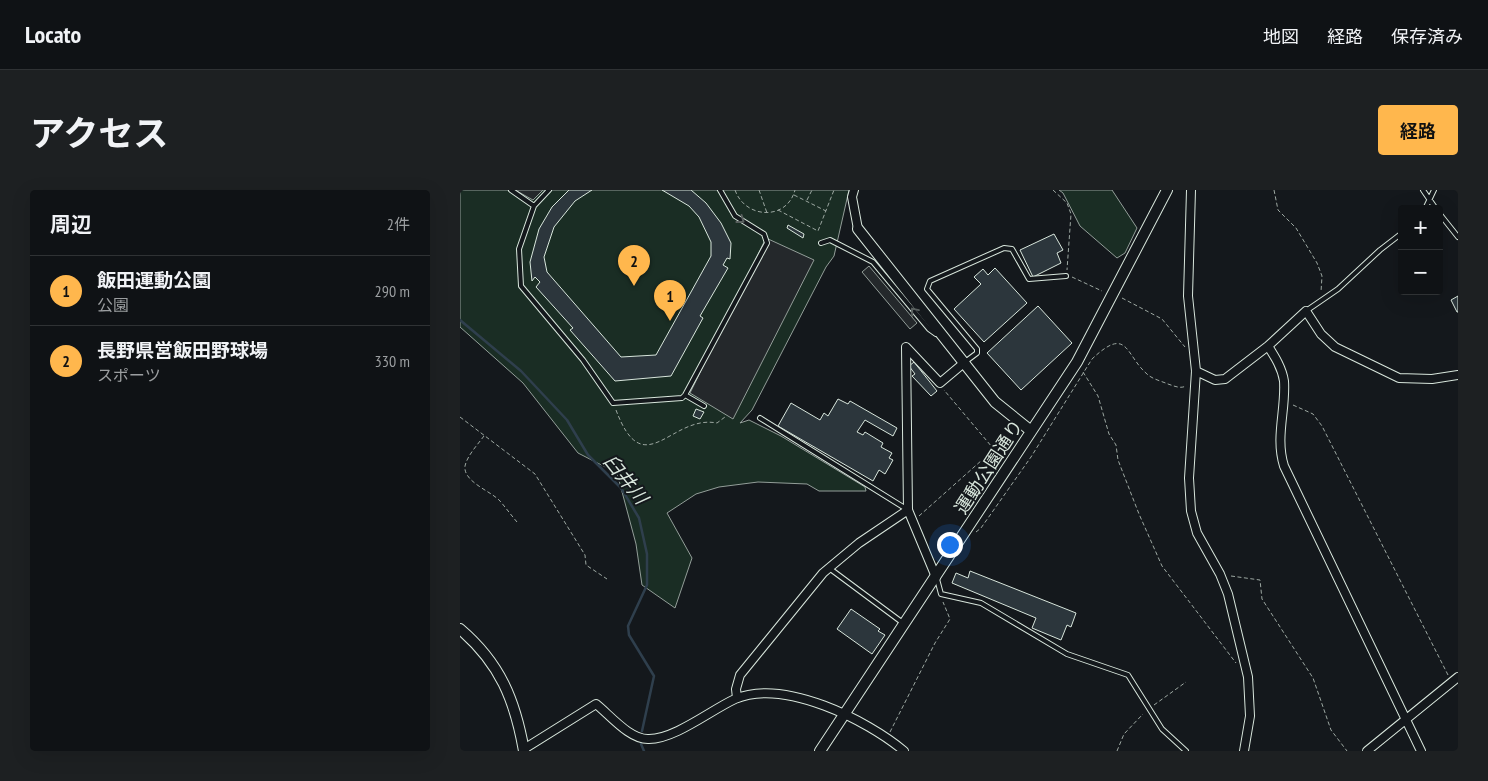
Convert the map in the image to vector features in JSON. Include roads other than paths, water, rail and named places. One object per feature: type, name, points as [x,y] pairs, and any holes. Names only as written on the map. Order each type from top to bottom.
[{"type":"street","points":[[854,190],[852,197],[858,229],[995,402],[1031,430]]},
{"type":"street","name":"運動公園通り","points":[[820,751],[1077,362],[1108,293],[1167,190]]},
{"type":"street","points":[[1191,190],[1188,296],[1196,370],[1189,478],[1191,511],[1197,533],[1220,574],[1228,594],[1248,677],[1250,716],[1244,751]]},
{"type":"street","points":[[1196,370],[1215,380],[1225,379],[1268,346],[1306,311],[1321,334],[1335,346],[1399,378],[1432,379],[1458,375]]},
{"type":"street","points":[[1268,346],[1280,368],[1284,382],[1279,452],[1284,466],[1407,719],[1420,751]]},
{"type":"street","points":[[936,577],[908,510],[906,347],[940,383],[965,362]]},
{"type":"street","points":[[737,698],[736,689],[740,675],[750,660],[829,568],[859,542],[908,510]]},
{"type":"street","points":[[460,629],[490,659],[502,680],[519,721],[523,750],[596,704],[636,737],[648,740],[688,725],[737,698],[776,693],[809,701],[845,714],[888,737],[904,751]]},
{"type":"street","points":[[1367,751],[1455,679]]},
{"type":"lane","points":[[511,190],[534,206]]},
{"type":"lane","points":[[549,190],[534,206],[519,249],[521,286],[583,360],[613,403],[682,398],[685,395],[767,243],[764,234],[735,216],[720,190]]},
{"type":"lane","points":[[1423,190],[1434,205]]},
{"type":"lane","points":[[1428,205],[1434,190]]},
{"type":"lane","points":[[1443,218],[1458,237]]},
{"type":"lane","points":[[1306,311],[1338,289],[1398,236]]},
{"type":"lane","points":[[821,243],[830,240],[873,262],[929,329],[950,343]]},
{"type":"lane","points":[[965,362],[977,354],[977,349],[927,289],[930,280],[1004,248],[1012,249],[1029,279],[1066,276]]},
{"type":"lane","points":[[685,395],[704,406]]},
{"type":"lane","points":[[760,418],[908,510]]},
{"type":"lane","points":[[829,568],[905,624]]},
{"type":"lane","points":[[936,577],[942,594],[981,603],[1067,654],[1128,675],[1162,729],[1186,751]]},
{"type":"waterway","name":"臼井川","points":[[460,320],[521,371],[567,420],[588,455],[621,488],[639,518],[647,554],[647,585],[628,626],[629,635],[654,676],[642,731]]},
{"type":"waterway","points":[[641,744],[644,751]]},
{"type":"place","name":"長野県営飯田野球場","points":[[634,286]]},
{"type":"place","name":"飯田運動公園","points":[[670,321]]}]
